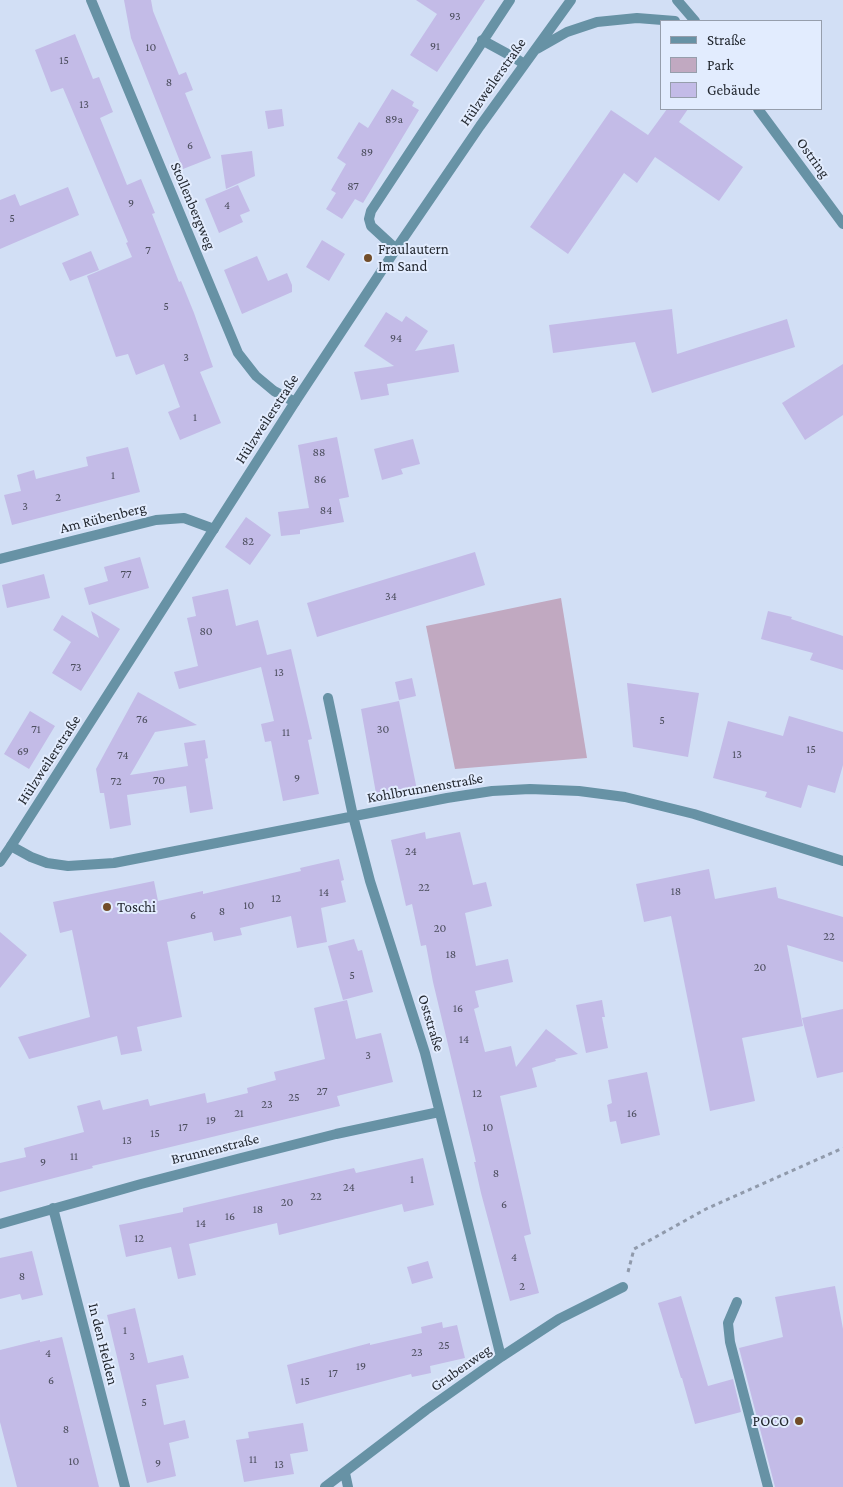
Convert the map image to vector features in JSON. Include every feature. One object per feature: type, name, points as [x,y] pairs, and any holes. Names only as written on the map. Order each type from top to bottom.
[{"type":"street","name":"Stollenbergweg","points":[[90,0],[238,353],[256,376],[274,391],[295,402]]},
{"type":"street","points":[[396,249],[371,226],[369,219],[371,211],[510,0]]},
{"type":"street","name":"Hülzweilerstraße","points":[[0,862],[295,402],[396,249],[524,64],[571,0]]},
{"type":"street","points":[[677,0],[694,20]]},
{"type":"street","points":[[534,51],[566,32],[598,22],[637,18],[662,20]]},
{"type":"street","points":[[482,40],[524,64]]},
{"type":"street","name":"Ostring","points":[[759,110],[843,224]]},
{"type":"street","name":"Am Rübenberg","points":[[0,559],[156,520],[184,518],[214,529]]},
{"type":"street","name":"Oststraße","points":[[328,698],[353,816],[383,924],[425,1053],[501,1357]]},
{"type":"street","name":"Kohlbrunnenstraße","points":[[11,846],[31,857],[47,862],[68,866],[87,866],[114,863],[448,798],[492,791],[530,789],[579,791],[625,797],[694,814],[843,861]]},
{"type":"street","name":"Brunnenstraße","points":[[0,1224],[241,1158],[336,1134],[439,1112]]},
{"type":"street","name":"In den Helden","points":[[53,1208],[125,1487]]},
{"type":"street","name":"Grubenweg","points":[[325,1487],[426,1410],[501,1357],[559,1320],[623,1287]]},
{"type":"street","points":[[737,1302],[728,1323],[730,1342],[768,1487]]},
{"type":"street","points":[[344,1473],[348,1487]]},
{"type":"path","points":[[623,1287],[634,1249],[706,1209],[843,1148]]},
{"type":"green space","points":[[561,598],[587,758],[455,769],[426,626]]},
{"type":"building","points":[[124,0],[151,0],[153,11],[179,75],[186,72],[193,90],[185,93],[211,158],[183,169],[131,38]]},
{"type":"building","points":[[416,0],[485,0],[437,72],[410,55],[437,14]]},
{"type":"building","points":[[75,34],[93,79],[99,77],[113,112],[100,118],[127,185],[141,179],[155,213],[152,214],[179,282],[181,281],[194,313],[213,367],[200,372],[221,423],[180,440],[168,412],[180,407],[164,364],[136,375],[128,354],[116,357],[87,276],[132,257],[126,243],[128,242],[63,88],[51,92],[35,50]]},
{"type":"building","points":[[392,89],[414,102],[412,106],[419,110],[363,203],[355,199],[342,219],[326,209],[336,193],[331,190],[346,164],[337,158],[359,122],[368,128]]},
{"type":"building","points":[[282,109],[284,126],[268,129],[265,111]]},
{"type":"building","points":[[611,110],[648,135],[666,110],[687,110],[679,122],[743,167],[719,201],[655,157],[637,183],[624,173],[568,254],[530,227]]},
{"type":"building","points":[[252,151],[255,176],[226,189],[221,155]]},
{"type":"building","points":[[238,185],[250,211],[240,215],[243,222],[219,233],[205,199]]},
{"type":"building","points":[[68,187],[79,215],[0,249],[0,200],[15,194],[20,206]]},
{"type":"building","points":[[322,240],[345,254],[329,281],[306,267]]},
{"type":"building","points":[[91,251],[99,270],[70,281],[62,263]]},
{"type":"building","points":[[257,256],[268,281],[287,273],[292,285],[292,292],[242,314],[224,270]]},
{"type":"building","points":[[672,309],[677,354],[787,319],[795,347],[652,393],[635,342],[553,353],[549,325]]},
{"type":"building","points":[[386,312],[402,322],[406,316],[428,331],[415,351],[454,344],[459,372],[387,384],[389,395],[361,400],[354,372],[394,366],[364,346]]},
{"type":"building","points":[[843,364],[843,415],[805,440],[782,403]]},
{"type":"building","points":[[337,437],[349,497],[339,499],[344,522],[300,530],[300,534],[281,536],[278,512],[309,508],[298,445]]},
{"type":"building","points":[[413,439],[420,464],[401,469],[403,474],[382,480],[374,449]]},
{"type":"building","points":[[128,447],[140,492],[12,525],[4,495],[21,491],[17,475],[34,470],[36,479],[88,466],[86,457]]},
{"type":"building","points":[[246,517],[271,535],[250,565],[225,547]]},
{"type":"building","points":[[475,552],[485,585],[317,637],[307,603]]},
{"type":"building","points":[[140,557],[149,588],[89,605],[84,588],[108,581],[104,567]]},
{"type":"building","points":[[44,574],[50,598],[7,608],[2,585]]},
{"type":"building","points":[[228,589],[236,626],[258,620],[267,655],[291,649],[312,739],[308,740],[319,794],[283,801],[271,741],[265,742],[261,724],[274,721],[261,667],[179,689],[174,672],[198,666],[187,618],[196,616],[192,597]]},
{"type":"building","points":[[91,611],[120,629],[81,691],[52,673],[71,642],[53,630],[62,615],[99,638]]},
{"type":"building","points":[[768,611],[792,617],[791,619],[843,636],[843,670],[810,660],[813,653],[761,639]]},
{"type":"building","points":[[412,678],[416,696],[399,700],[395,682]]},
{"type":"building","points":[[627,683],[699,693],[688,757],[633,747]]},
{"type":"building","points":[[138,692],[197,725],[155,732],[130,775],[188,766],[184,743],[205,740],[208,758],[205,759],[213,809],[190,813],[186,786],[127,795],[131,825],[110,829],[104,793],[100,793],[96,769]]},
{"type":"building","points":[[399,701],[417,790],[377,799],[361,709]]},
{"type":"building","points":[[30,711],[55,726],[29,769],[4,754]]},
{"type":"building","points":[[789,716],[843,732],[843,765],[835,793],[808,785],[801,808],[765,797],[767,792],[713,778],[728,721],[783,736]]},
{"type":"building","points":[[425,832],[426,839],[460,832],[473,885],[486,882],[492,906],[465,913],[476,966],[508,959],[513,982],[475,991],[479,1007],[474,1009],[485,1052],[511,1046],[516,1067],[546,1029],[578,1054],[555,1059],[556,1061],[532,1068],[537,1087],[500,1096],[531,1234],[524,1236],[539,1293],[510,1301],[481,1193],[474,1162],[476,1162],[426,945],[421,946],[412,904],[406,906],[391,840]]},
{"type":"building","points":[[339,859],[344,880],[341,881],[346,902],[321,908],[327,942],[297,948],[291,916],[240,928],[242,935],[214,941],[212,932],[167,942],[182,1017],[137,1027],[142,1051],[121,1055],[117,1036],[29,1059],[18,1037],[90,1017],[72,930],[60,933],[53,902],[154,881],[158,901],[203,891],[203,894],[301,871],[300,868]]},
{"type":"building","points":[[709,869],[715,899],[776,887],[778,898],[843,917],[843,962],[787,945],[803,1026],[742,1038],[755,1101],[710,1111],[671,916],[644,922],[636,884]]},
{"type":"building","points":[[0,932],[27,955],[0,988]]},
{"type":"building","points":[[354,939],[358,951],[362,950],[373,992],[343,1000],[328,946]]},
{"type":"building","points":[[347,1000],[356,1039],[381,1033],[393,1082],[337,1096],[340,1106],[92,1166],[93,1168],[0,1192],[0,1163],[26,1157],[24,1148],[84,1132],[77,1106],[100,1100],[103,1110],[148,1099],[150,1106],[205,1093],[207,1103],[248,1093],[247,1088],[276,1080],[274,1072],[325,1059],[314,1008]]},
{"type":"building","points":[[602,1000],[605,1017],[602,1017],[608,1048],[586,1053],[576,1005]]},
{"type":"building","points":[[843,1009],[843,1072],[817,1078],[802,1018]]},
{"type":"building","points":[[647,1072],[660,1135],[621,1144],[616,1121],[610,1122],[607,1105],[612,1103],[608,1080]]},
{"type":"building","points":[[423,1158],[434,1205],[404,1212],[402,1204],[279,1235],[277,1223],[189,1244],[196,1275],[178,1279],[171,1247],[126,1257],[119,1225],[183,1212],[183,1208],[354,1168],[356,1173]]},
{"type":"building","points":[[32,1251],[43,1295],[22,1300],[20,1294],[0,1299],[0,1258]]},
{"type":"building","points":[[428,1261],[433,1278],[412,1284],[407,1267]]},
{"type":"building","name":"POCO","points":[[835,1286],[843,1329],[843,1487],[775,1487],[739,1348],[783,1337],[775,1297]]},
{"type":"building","points":[[681,1296],[708,1386],[733,1379],[741,1412],[695,1424],[658,1303]]},
{"type":"building","points":[[135,1308],[148,1363],[183,1355],[189,1378],[156,1385],[164,1425],[185,1420],[189,1438],[169,1443],[176,1476],[147,1483],[107,1315]]},
{"type":"building","points":[[442,1322],[443,1328],[457,1325],[465,1358],[430,1366],[431,1373],[412,1377],[411,1374],[296,1404],[287,1365],[370,1343],[370,1345],[422,1333],[421,1327]]},
{"type":"building","points":[[62,1337],[99,1487],[17,1487],[0,1422],[0,1350],[40,1340],[40,1342]]},
{"type":"building","points":[[303,1423],[308,1451],[290,1454],[294,1474],[244,1482],[236,1440],[249,1438],[248,1432]]},
{"type":"place","name":"Fraulautern Im Sand","points":[[368,258]]},
{"type":"place","name":"Toschi","points":[[107,907]]},
{"type":"place","name":"POCO","points":[[799,1421]]}]
